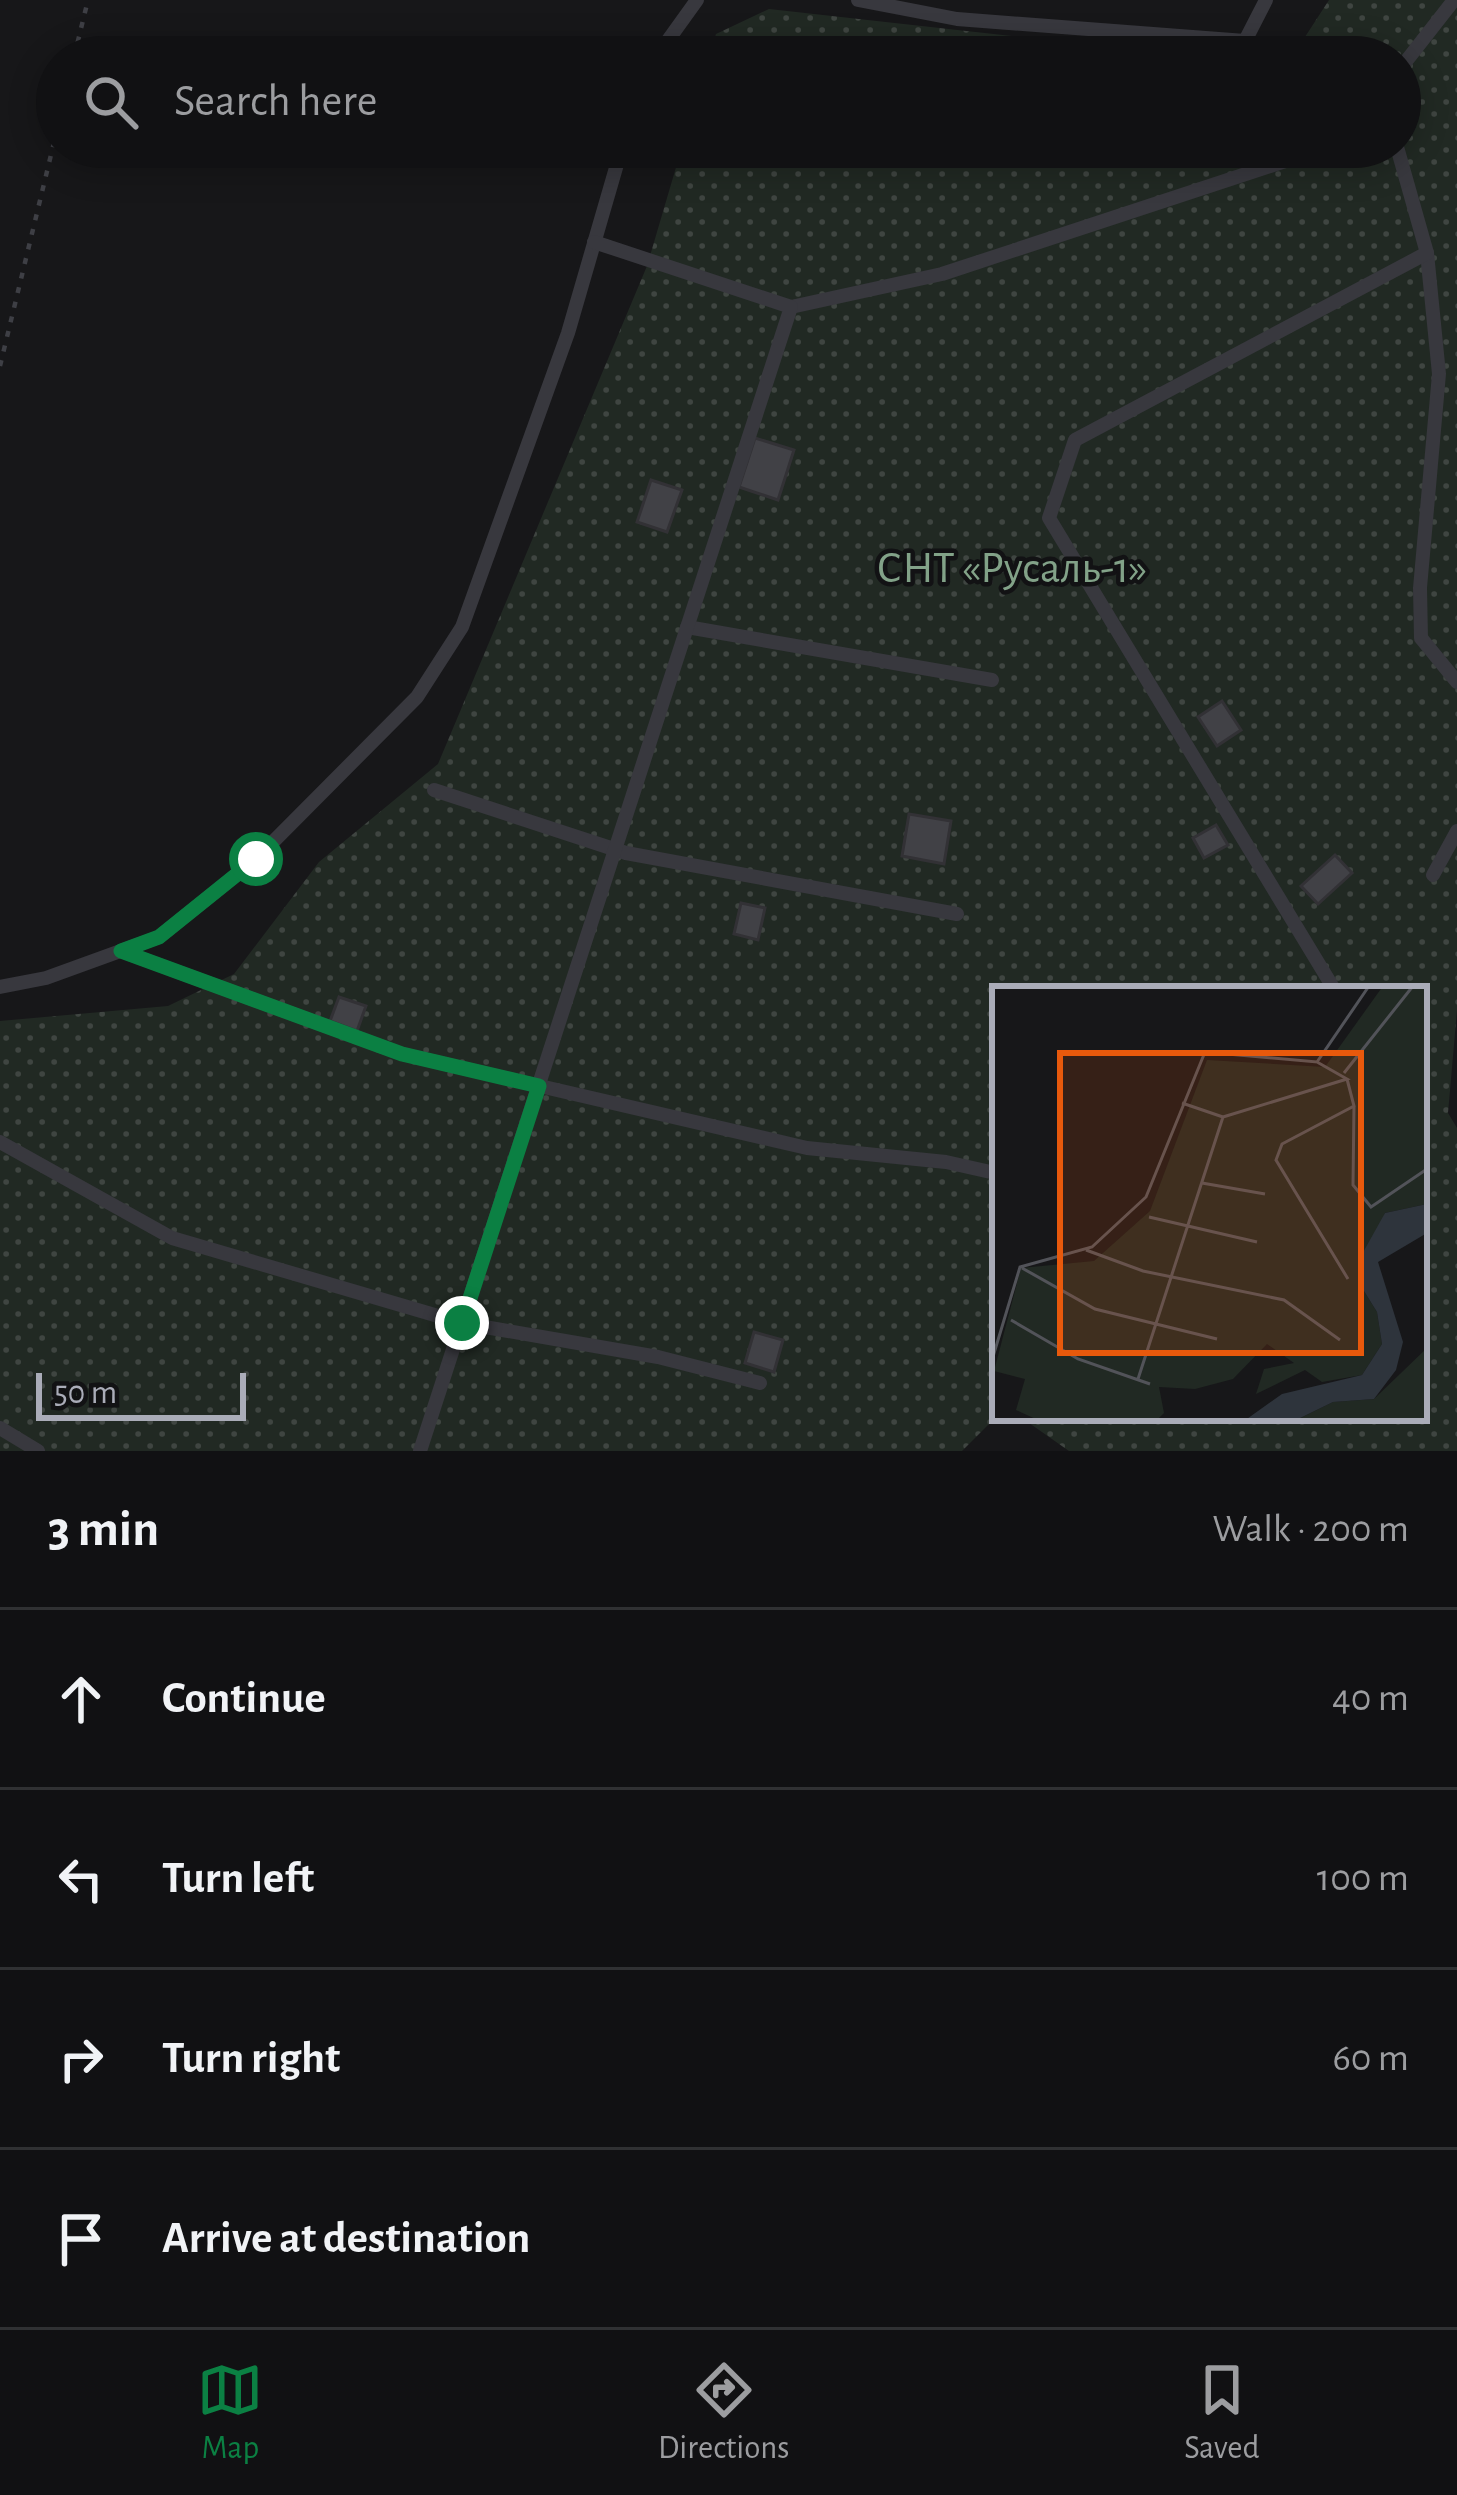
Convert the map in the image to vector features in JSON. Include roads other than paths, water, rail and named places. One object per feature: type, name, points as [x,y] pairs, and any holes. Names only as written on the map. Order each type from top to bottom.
[{"type":"lane","points":[[671,36],[697,0]]},
{"type":"lane","points":[[857,0],[957,19],[1180,36]]},
{"type":"lane","points":[[1248,36],[1266,0]]},
{"type":"lane","points":[[1421,42],[1454,0]]},
{"type":"lane","points":[[0,987],[46,978],[159,937],[256,859],[417,698],[463,627],[568,333],[616,168]]},
{"type":"lane","points":[[594,242],[791,307],[942,274],[1264,168]]},
{"type":"lane","points":[[1403,168],[1426,254],[1439,374],[1420,588],[1421,638],[1457,682]]},
{"type":"lane","points":[[1332,986],[1049,518],[1075,440],[1426,254]]},
{"type":"lane","points":[[420,1451],[791,307]]},
{"type":"lane","points":[[687,627],[992,680]]},
{"type":"lane","points":[[434,790],[626,853],[957,914]]},
{"type":"lane","points":[[1433,875],[1457,831]]},
{"type":"lane","points":[[121,951],[402,1054],[807,1148],[946,1162],[992,1172]]},
{"type":"lane","points":[[0,1142],[172,1238],[462,1323],[658,1357],[760,1383]]},
{"type":"lane","points":[[0,1428],[38,1451]]},
{"type":"park label","name":"СНТ «Русаль-1»","points":[[1012,568]]}]
